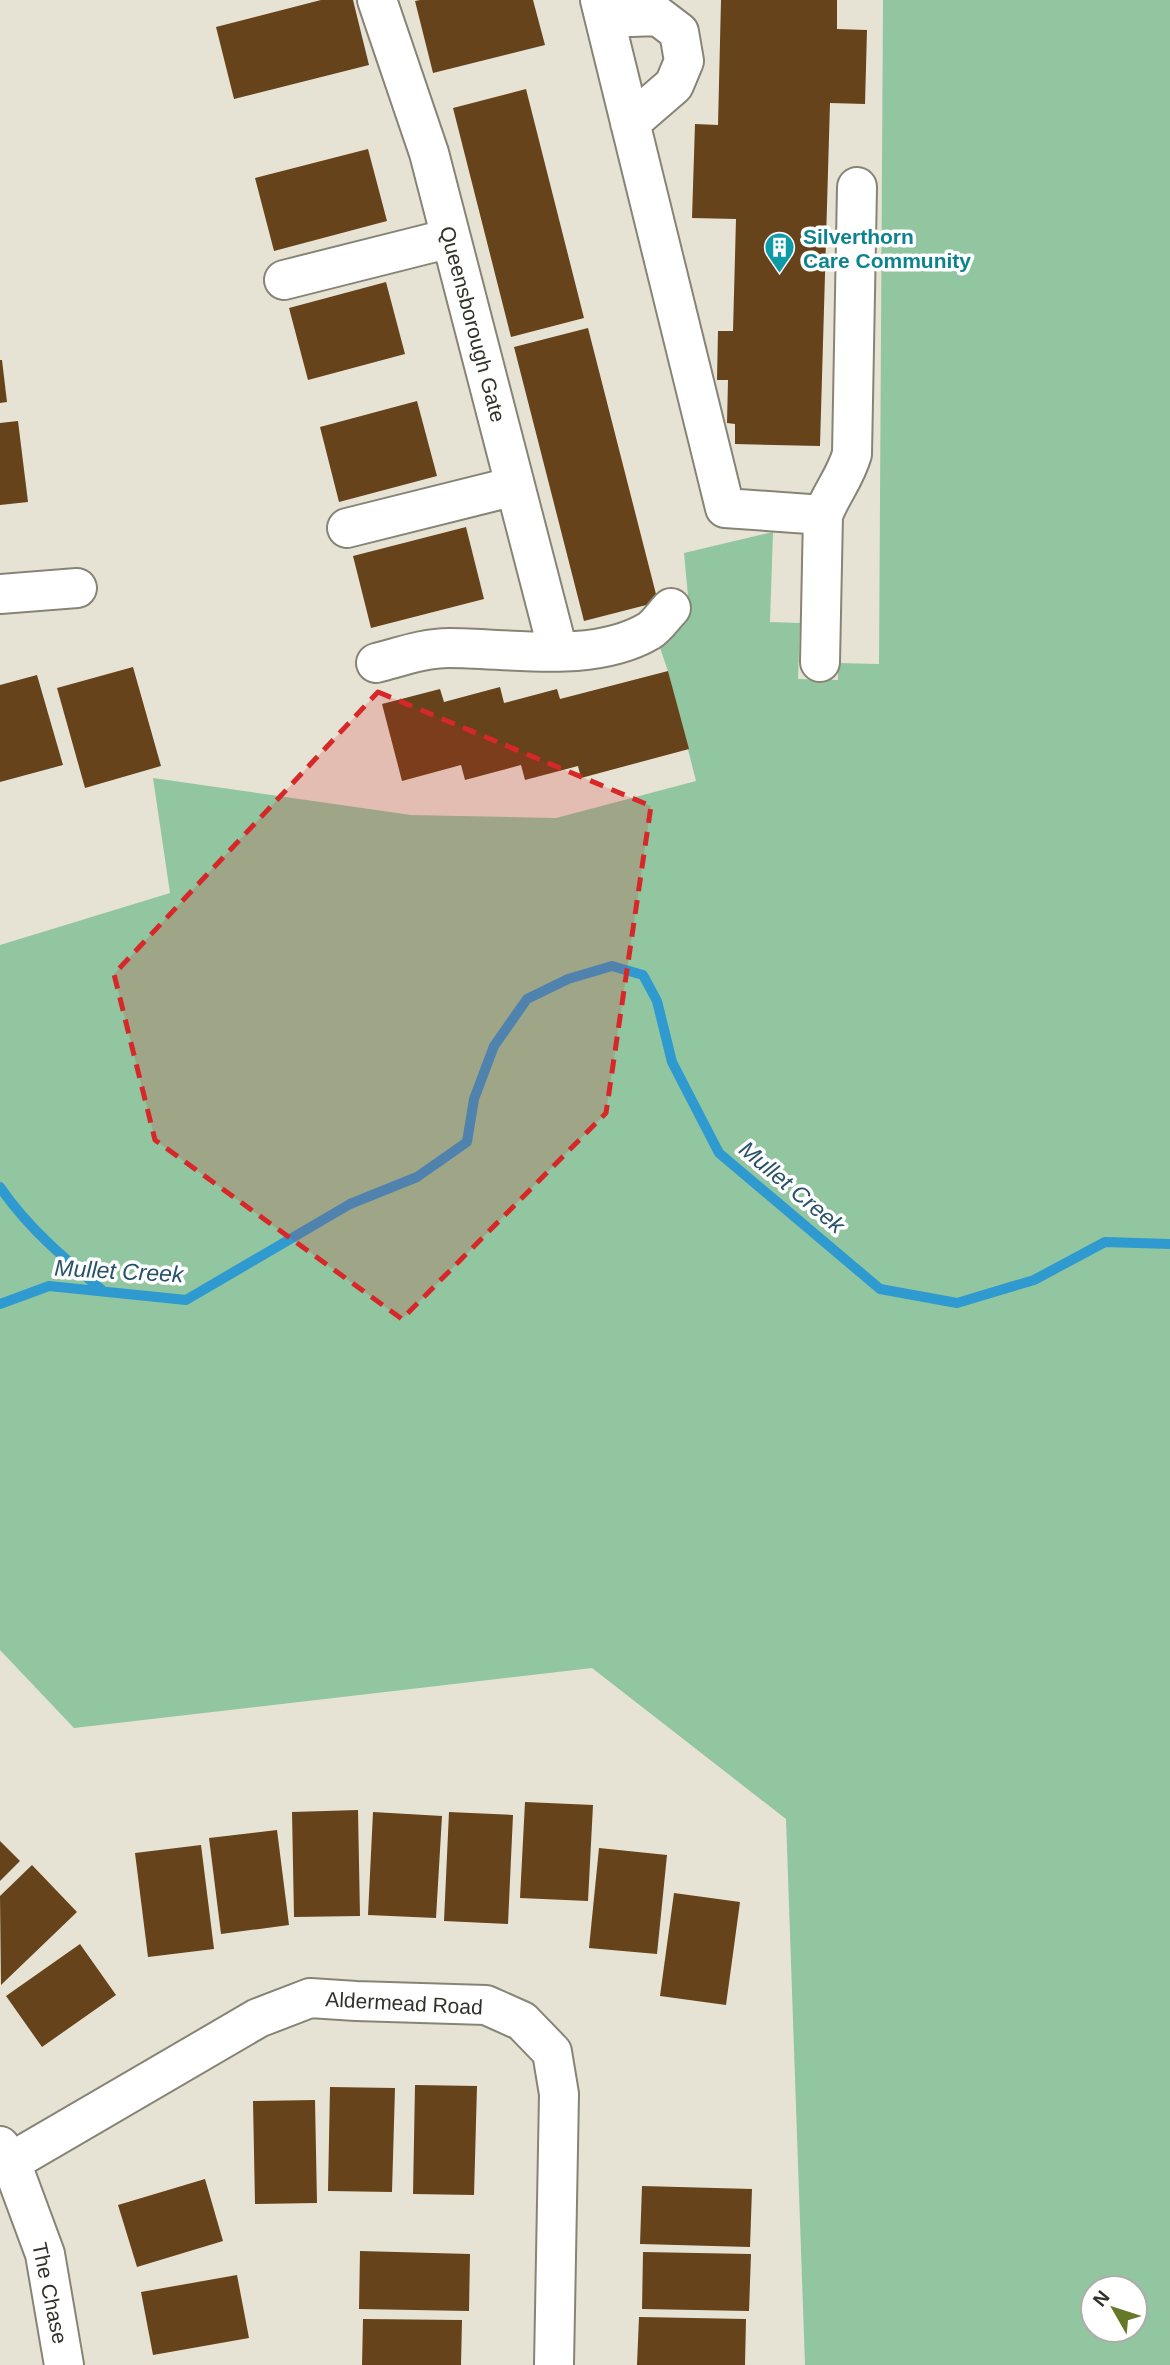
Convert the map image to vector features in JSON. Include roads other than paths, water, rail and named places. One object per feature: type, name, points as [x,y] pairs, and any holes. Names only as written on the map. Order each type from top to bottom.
[{"type":"street","name":"Queensborough Gate","points":[[377,0],[429,153],[558,652]]},
{"type":"street","points":[[630,123],[674,85],[684,61],[679,32],[658,16],[603,9],[630,123],[725,508],[823,515]]},
{"type":"street","points":[[820,662],[823,515],[831,494],[846,474],[852,454],[857,187]]},
{"type":"street","points":[[284,280],[451,238]]},
{"type":"street","points":[[347,528],[515,486]]},
{"type":"street","points":[[0,594],[77,588]]},
{"type":"street","points":[[376,663],[447,648],[558,652],[606,646],[629,640],[652,629],[671,608]]},
{"type":"street","name":"Aldermead Road","points":[[5,2154],[258,2018],[310,1997],[486,2005],[522,2021],[552,2052],[559,2094],[554,2365]]},
{"type":"street","name":"The Chase","points":[[5,2154],[46,2254],[64,2365]]},
{"type":"waterway","name":"Mullet Creek","points":[[0,1304],[49,1286],[186,1300],[350,1204],[417,1177],[467,1142],[474,1099],[494,1046],[527,999],[568,979],[612,966],[643,975],[657,1001],[672,1062],[719,1153],[880,1289],[957,1303],[1034,1280],[1105,1242],[1170,1244]]},
{"type":"waterway","points":[[0,1187],[35,1229],[103,1291]]},
{"type":"place","name":"Silverthorn Care Community","points":[[780,275]]}]
